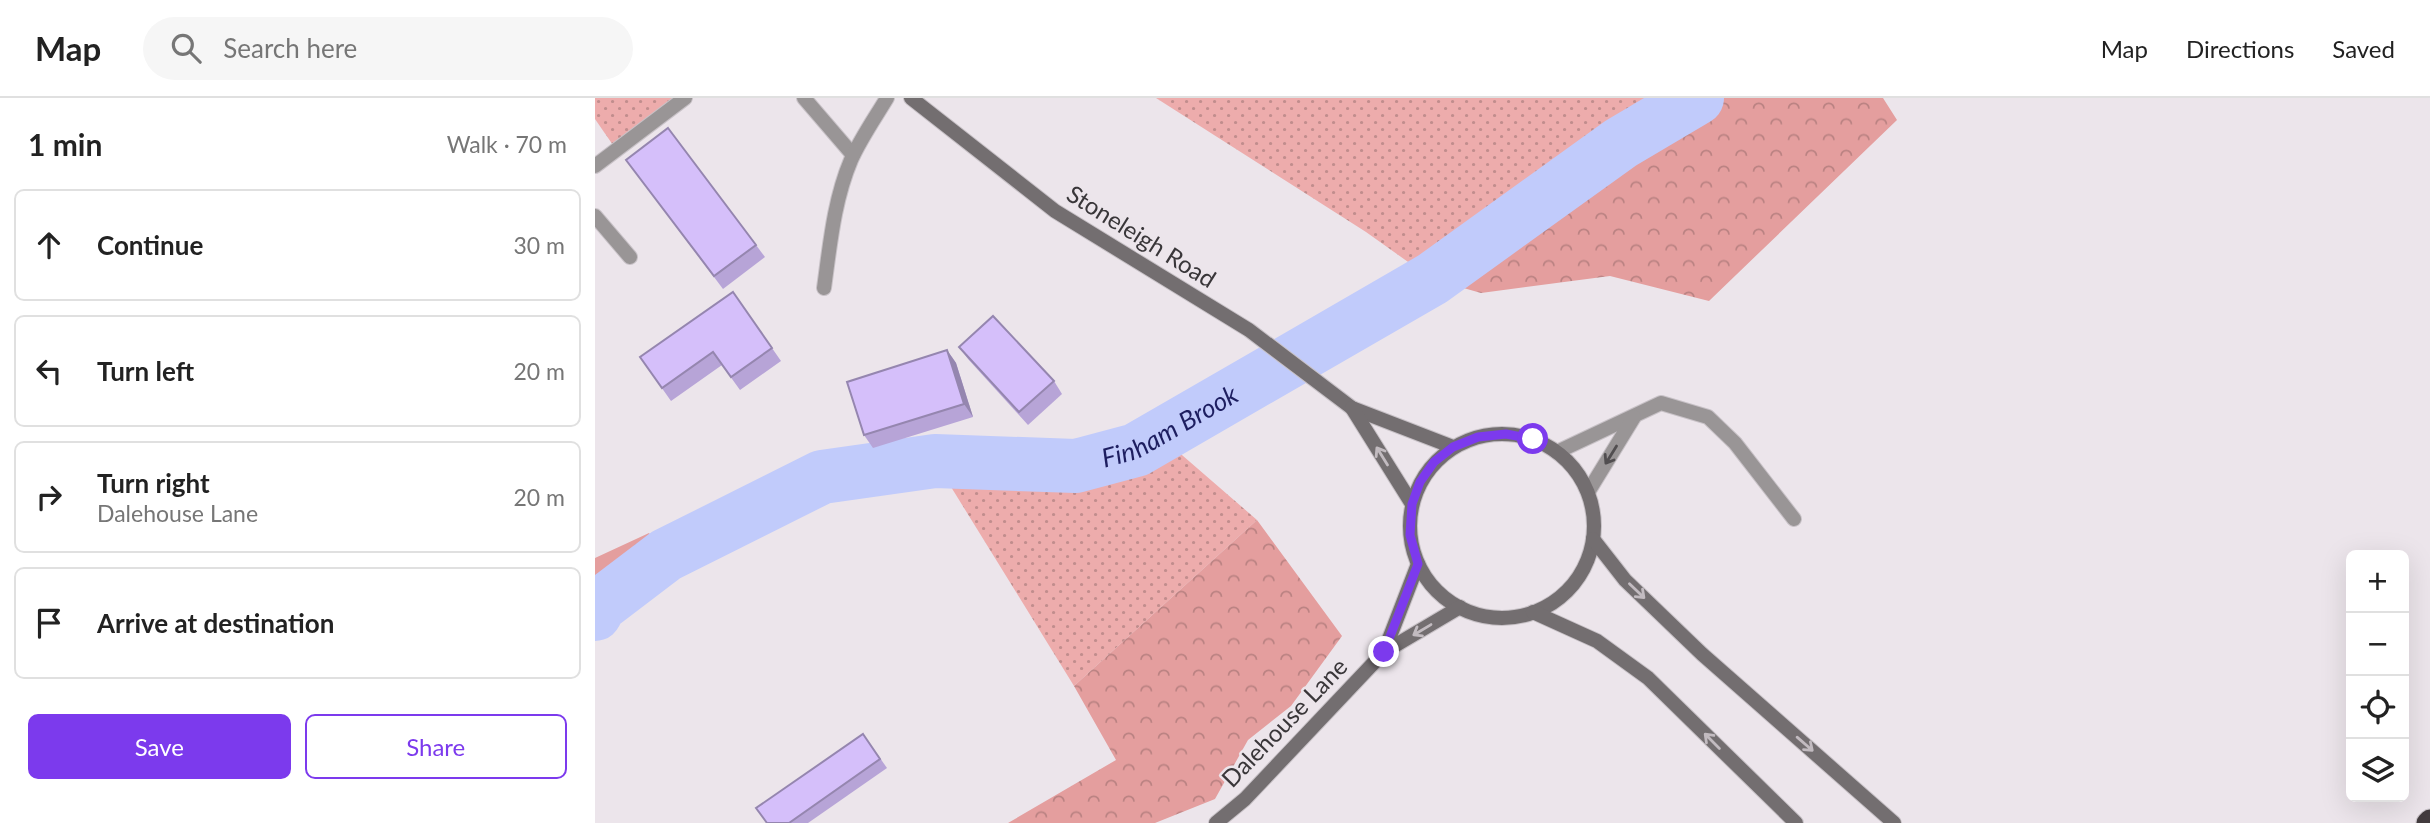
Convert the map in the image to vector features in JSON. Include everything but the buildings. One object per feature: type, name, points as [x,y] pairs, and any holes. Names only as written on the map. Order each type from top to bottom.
[{"type":"street","name":"Stoneleigh Road","points":[[911,98],[1055,211],[1249,330],[1327,387],[1352,408],[1412,504]]},
{"type":"street","name":"Stoneleigh Road","points":[[1352,408],[1453,447]]},
{"type":"street","points":[[1506,434],[1533,439],[1557,452],[1575,470],[1588,492],[1594,524],[1593,539],[1586,563],[1573,584],[1555,600],[1533,612],[1509,617],[1483,616],[1459,607],[1435,589],[1418,564],[1410,535],[1412,504],[1420,482],[1434,462],[1453,447],[1478,437],[1506,434]]},
{"type":"street","points":[[1593,539],[1625,580],[1702,654],[1894,823]]},
{"type":"street","name":"Dalehouse Lane","points":[[1384,652],[1418,564]]},
{"type":"street","name":"Dalehouse Lane","points":[[1216,823],[1245,800],[1384,652],[1459,607]]},
{"type":"street","points":[[1533,612],[1597,641],[1649,678],[1796,823]]},
{"type":"lane","points":[[595,166],[685,98]]},
{"type":"lane","points":[[804,98],[853,155]]},
{"type":"lane","points":[[824,288],[834,214],[842,184],[853,155],[887,98]]},
{"type":"lane","points":[[595,216],[630,257]]},
{"type":"lane","points":[[1557,452],[1661,403],[1708,417],[1735,443],[1794,519]]},
{"type":"lane","points":[[1588,492],[1634,417]]},
{"type":"shaded area","points":[[595,98],[680,98],[615,148],[595,119]]},
{"type":"shaded area","points":[[1156,98],[1697,98],[1621,143],[1432,279],[1366,232]]},
{"type":"shaded area","points":[[1160,436],[1257,520],[1074,686],[935,461],[1076,466],[1136,450]]},
{"type":"green space","points":[[1697,98],[1883,98],[1897,120],[1709,301],[1610,276],[1481,293],[1432,279],[1621,143]]},
{"type":"green space","points":[[1257,520],[1342,636],[1291,706],[1248,740],[1215,799],[1155,823],[1008,823],[1116,760],[1074,686]]},
{"type":"green space","points":[[649,533],[666,555],[599,606],[595,614],[595,558]]},
{"type":"waterway","name":"Finham Brook","points":[[595,614],[599,606],[666,555],[822,477],[935,461],[1076,466],[1136,450],[1432,279],[1621,143],[1697,98]]},
{"type":"route","points":[[1384,652],[1418,564],[1410,535],[1412,504],[1420,482],[1434,462],[1453,447],[1478,437],[1506,434],[1533,439]]}]
